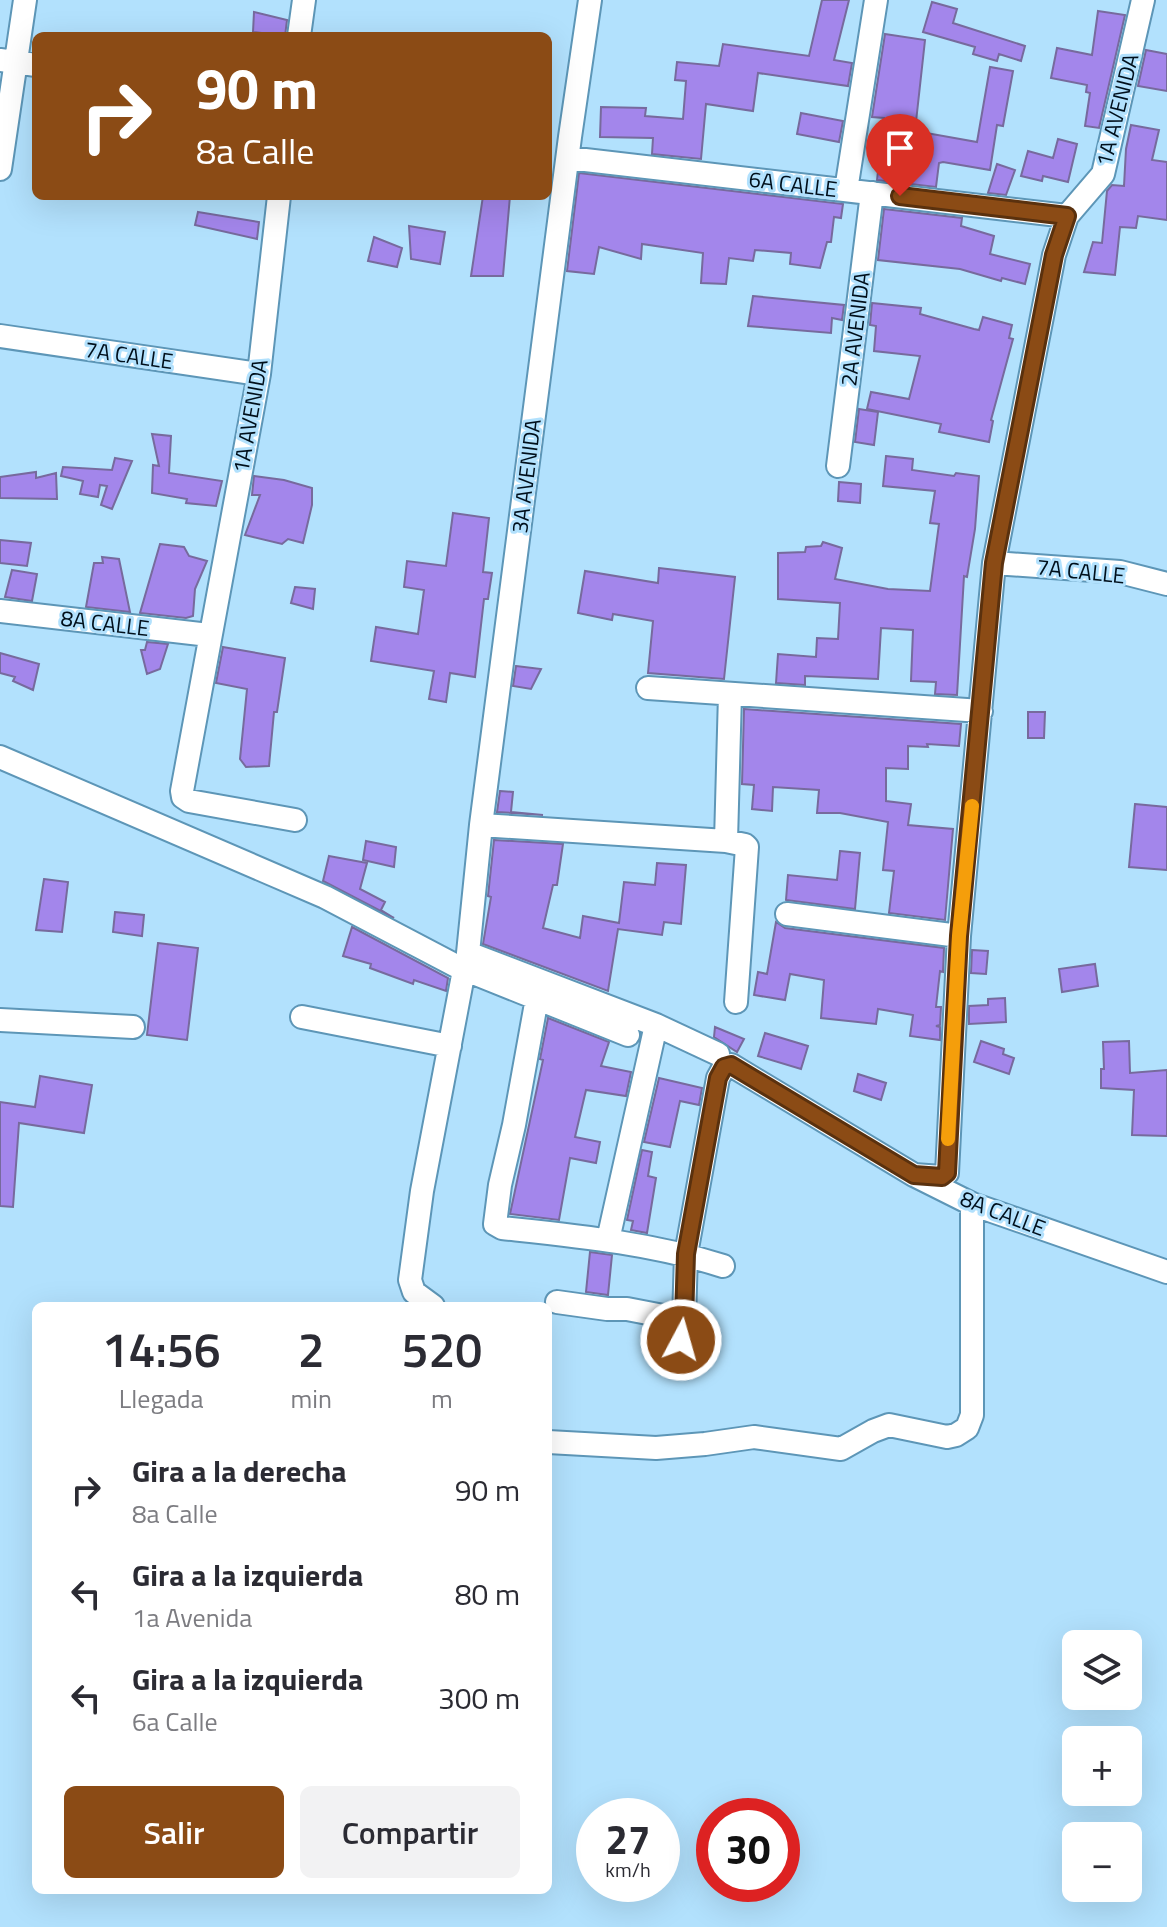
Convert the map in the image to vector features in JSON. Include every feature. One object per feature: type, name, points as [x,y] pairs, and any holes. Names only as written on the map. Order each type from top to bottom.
[{"type":"street","points":[[0,169],[25,0]]},
{"type":"street","points":[[300,32],[304,0]]},
{"type":"street","name":"3A AVENIDA","points":[[428,1302],[414,1292],[410,1280],[422,1191],[450,1046],[481,825],[562,143],[590,0]]},
{"type":"street","points":[[846,190],[876,0]]},
{"type":"street","name":"1A AVENIDA","points":[[914,1175],[942,1177],[947,1173],[959,936],[994,563],[1054,255],[1067,216],[1103,174],[1143,0]]},
{"type":"street","name":"6A CALLE","points":[[562,143],[846,190],[1067,216]]},
{"type":"street","name":"2A AVENIDA","points":[[838,466],[872,193]]},
{"type":"street","name":"1A AVENIDA","points":[[279,200],[259,374],[182,791],[183,797],[189,801],[295,820]]},
{"type":"street","name":"7A CALLE","points":[[0,336],[259,374]]},
{"type":"street","name":"7A CALLE","points":[[994,563],[1120,572],[1167,584]]},
{"type":"street","name":"8A CALLE","points":[[0,611],[209,635]]},
{"type":"street","points":[[648,688],[981,711]]},
{"type":"street","points":[[726,841],[730,694]]},
{"type":"street","points":[[0,757],[325,897],[537,998],[628,1035]]},
{"type":"street","points":[[481,825],[726,841],[747,847],[736,1002]]},
{"type":"street","points":[[787,914],[959,936]]},
{"type":"street","name":"8A CALLE","points":[[460,962],[656,1025],[731,1065],[914,1175],[972,1204],[1167,1272]]},
{"type":"street","points":[[537,998],[495,1224],[502,1228],[608,1240],[686,1254],[723,1266]]},
{"type":"street","points":[[302,1017],[450,1046]]},
{"type":"street","points":[[0,1020],[133,1027]]},
{"type":"street","points":[[608,1240],[656,1025]]},
{"type":"street","points":[[557,1302],[627,1309],[682,1330],[686,1254],[721,1061]]},
{"type":"street","points":[[552,1442],[656,1448],[754,1437],[841,1449],[889,1425],[947,1437],[963,1432],[972,1415],[972,1204]]},
{"type":"building","points":[[822,0],[849,0],[834,60],[852,63],[848,86],[758,73],[753,111],[706,104],[701,159],[652,154],[653,138],[600,137],[601,107],[646,108],[645,116],[683,119],[686,81],[675,80],[677,62],[719,66],[723,44],[809,56]]},
{"type":"building","points":[[932,2],[957,9],[953,23],[1025,46],[1021,61],[999,54],[997,61],[973,54],[975,47],[923,32]]},
{"type":"building","points":[[1098,11],[1125,15],[1099,128],[1085,126],[1090,93],[1086,92],[1087,85],[1051,78],[1057,48],[1092,55]]},
{"type":"building","points":[[254,12],[287,20],[286,32],[253,32]]},
{"type":"building","points":[[885,34],[925,40],[915,131],[977,142],[990,67],[1013,71],[1003,126],[997,125],[990,170],[939,163],[936,187],[877,180],[884,118],[872,117]]},
{"type":"building","points":[[1146,50],[1167,54],[1167,91],[1138,86]]},
{"type":"building","points":[[801,113],[843,121],[839,142],[797,134]]},
{"type":"building","points":[[1131,125],[1159,130],[1152,160],[1167,162],[1167,220],[1138,216],[1136,228],[1120,227],[1115,275],[1084,272],[1093,242],[1102,243],[1107,191],[1112,185],[1124,186]]},
{"type":"building","points":[[1058,139],[1077,144],[1068,182],[1043,176],[1042,181],[1021,176],[1028,151],[1053,158]]},
{"type":"building","points":[[997,164],[1015,170],[1006,195],[988,193]]},
{"type":"building","points":[[579,173],[843,204],[841,218],[834,217],[831,242],[827,242],[820,268],[790,264],[791,253],[755,250],[753,261],[729,258],[726,284],[701,283],[703,253],[642,244],[641,259],[599,247],[594,274],[567,271]]},
{"type":"building","points":[[482,200],[510,200],[503,276],[471,276]]},
{"type":"building","points":[[884,209],[962,218],[961,226],[994,236],[990,254],[1030,264],[1025,284],[1002,278],[1001,281],[960,269],[878,260]]},
{"type":"building","points":[[198,212],[259,222],[257,239],[195,225]]},
{"type":"building","points":[[409,226],[445,232],[440,264],[411,259]]},
{"type":"building","points":[[374,237],[402,248],[397,267],[368,261]]},
{"type":"building","points":[[753,296],[844,305],[842,320],[832,318],[831,333],[748,326]]},
{"type":"building","points":[[872,303],[921,308],[920,314],[979,330],[983,317],[1012,325],[1009,338],[1013,339],[991,420],[989,442],[939,432],[941,424],[867,409],[871,392],[909,399],[920,356],[874,351],[876,326],[870,325]]},
{"type":"building","points":[[859,409],[878,412],[874,445],[855,442]]},
{"type":"building","points":[[152,434],[171,436],[169,473],[222,481],[216,506],[186,503],[187,499],[152,493],[153,465],[159,466]]},
{"type":"building","points":[[886,456],[913,459],[912,470],[979,476],[975,529],[967,577],[964,576],[957,695],[935,694],[936,682],[911,681],[913,630],[881,628],[878,679],[805,676],[805,685],[776,683],[778,654],[816,657],[817,638],[838,639],[840,603],[778,599],[778,553],[805,552],[806,547],[821,546],[823,542],[842,548],[835,579],[888,589],[930,591],[939,524],[930,523],[935,491],[883,486]]},
{"type":"building","points":[[115,458],[132,461],[112,509],[101,505],[107,486],[100,485],[98,497],[80,494],[83,481],[61,476],[63,467],[112,470]]},
{"type":"building","points":[[36,472],[36,478],[56,473],[57,499],[0,498],[0,477]]},
{"type":"building","points":[[254,476],[312,488],[312,505],[303,543],[288,539],[282,544],[245,535],[260,495],[252,495]]},
{"type":"building","points":[[839,482],[861,484],[860,503],[838,501]]},
{"type":"building","points":[[453,513],[489,518],[483,572],[492,573],[488,599],[484,599],[475,677],[450,673],[446,702],[429,699],[434,671],[371,661],[376,627],[418,634],[424,590],[404,587],[407,561],[446,566]]},
{"type":"building","points":[[0,540],[31,543],[27,566],[0,563]]},
{"type":"building","points":[[160,544],[184,547],[189,556],[207,561],[195,589],[193,616],[140,613]]},
{"type":"building","points":[[102,557],[119,559],[130,612],[86,607],[94,563],[103,563]]},
{"type":"building","points":[[659,568],[735,577],[724,679],[648,673],[653,621],[613,614],[612,620],[578,613],[585,571],[658,583]]},
{"type":"building","points":[[12,570],[37,574],[32,601],[5,597]]},
{"type":"building","points":[[295,587],[315,589],[313,609],[291,603]]},
{"type":"building","points":[[147,642],[168,644],[160,669],[147,674],[141,650],[145,650]]},
{"type":"building","points":[[223,647],[285,658],[277,712],[274,712],[269,766],[246,767],[240,759],[247,689],[216,683]]},
{"type":"building","points":[[0,653],[39,664],[33,690],[13,681],[15,677],[0,673]]},
{"type":"building","points":[[516,666],[541,669],[531,689],[513,686]]},
{"type":"building","points":[[744,709],[961,724],[959,746],[908,746],[908,769],[886,768],[886,801],[911,804],[908,825],[953,829],[945,920],[889,913],[894,871],[883,870],[888,822],[840,813],[817,813],[819,790],[773,787],[772,811],[752,809],[754,785],[742,784]]},
{"type":"building","points":[[1028,712],[1045,712],[1044,738],[1028,738]]},
{"type":"building","points":[[500,791],[513,792],[511,812],[543,815],[497,812]]},
{"type":"building","points":[[1135,804],[1167,807],[1167,870],[1129,867]]},
{"type":"building","points":[[494,840],[563,844],[557,885],[553,885],[543,928],[580,938],[583,916],[619,923],[624,882],[655,885],[657,863],[686,865],[681,924],[664,922],[662,935],[618,929],[608,991],[483,944],[491,897],[488,896]]},
{"type":"building","points":[[366,841],[396,847],[394,867],[363,860]]},
{"type":"building","points":[[840,851],[860,853],[855,909],[786,900],[788,875],[837,880]]},
{"type":"building","points":[[329,856],[367,863],[360,889],[385,902],[381,910],[394,918],[323,881]]},
{"type":"building","points":[[44,879],[68,882],[62,932],[36,930]]},
{"type":"building","points":[[115,912],[144,915],[142,936],[113,932]]},
{"type":"building","points":[[776,922],[785,928],[944,948],[936,1007],[941,1007],[940,1025],[936,1026],[940,1027],[940,1040],[910,1036],[913,1015],[878,1009],[876,1024],[821,1018],[824,980],[790,974],[785,1000],[754,995],[758,972],[767,974]]},
{"type":"building","points":[[352,927],[448,978],[446,991],[414,980],[413,984],[370,968],[371,964],[343,956]]},
{"type":"building","points":[[158,943],[198,948],[187,1040],[147,1035]]},
{"type":"building","points":[[972,950],[988,951],[986,974],[971,973]]},
{"type":"building","points":[[1095,964],[1098,986],[1062,992],[1059,969]]},
{"type":"building","points":[[1005,998],[1006,1022],[969,1024],[969,1006],[988,1005],[988,999]]},
{"type":"building","points":[[548,1018],[609,1042],[601,1066],[631,1072],[626,1096],[586,1090],[575,1137],[600,1142],[596,1163],[570,1158],[559,1220],[510,1214],[543,1060],[540,1059]]},
{"type":"building","points":[[715,1027],[744,1039],[737,1052],[714,1037]]},
{"type":"building","points":[[765,1033],[808,1046],[801,1069],[758,1056]]},
{"type":"building","points":[[981,1041],[1004,1049],[1003,1054],[1014,1058],[1009,1074],[974,1062]]},
{"type":"building","points":[[1129,1041],[1130,1073],[1167,1070],[1167,1136],[1132,1135],[1134,1090],[1101,1088],[1103,1042]]},
{"type":"building","points":[[858,1074],[886,1083],[881,1100],[854,1091]]},
{"type":"building","points":[[40,1076],[92,1085],[84,1133],[19,1123],[13,1207],[0,1206],[0,1102],[35,1107]]},
{"type":"building","points":[[659,1078],[702,1088],[699,1105],[680,1101],[670,1147],[644,1142]]},
{"type":"building","points":[[642,1150],[652,1152],[648,1176],[656,1178],[647,1233],[631,1230],[633,1221],[627,1220]]},
{"type":"building","points":[[590,1252],[612,1255],[608,1295],[586,1292]]},
{"type":"slow traffic","points":[[948,1139],[959,936],[972,806]]},
{"type":"route","points":[[681,1340],[686,1254],[718,1078],[724,1067],[731,1065],[914,1175],[942,1177],[947,1173],[959,936],[994,563],[1054,255],[1067,216],[900,196]]}]
